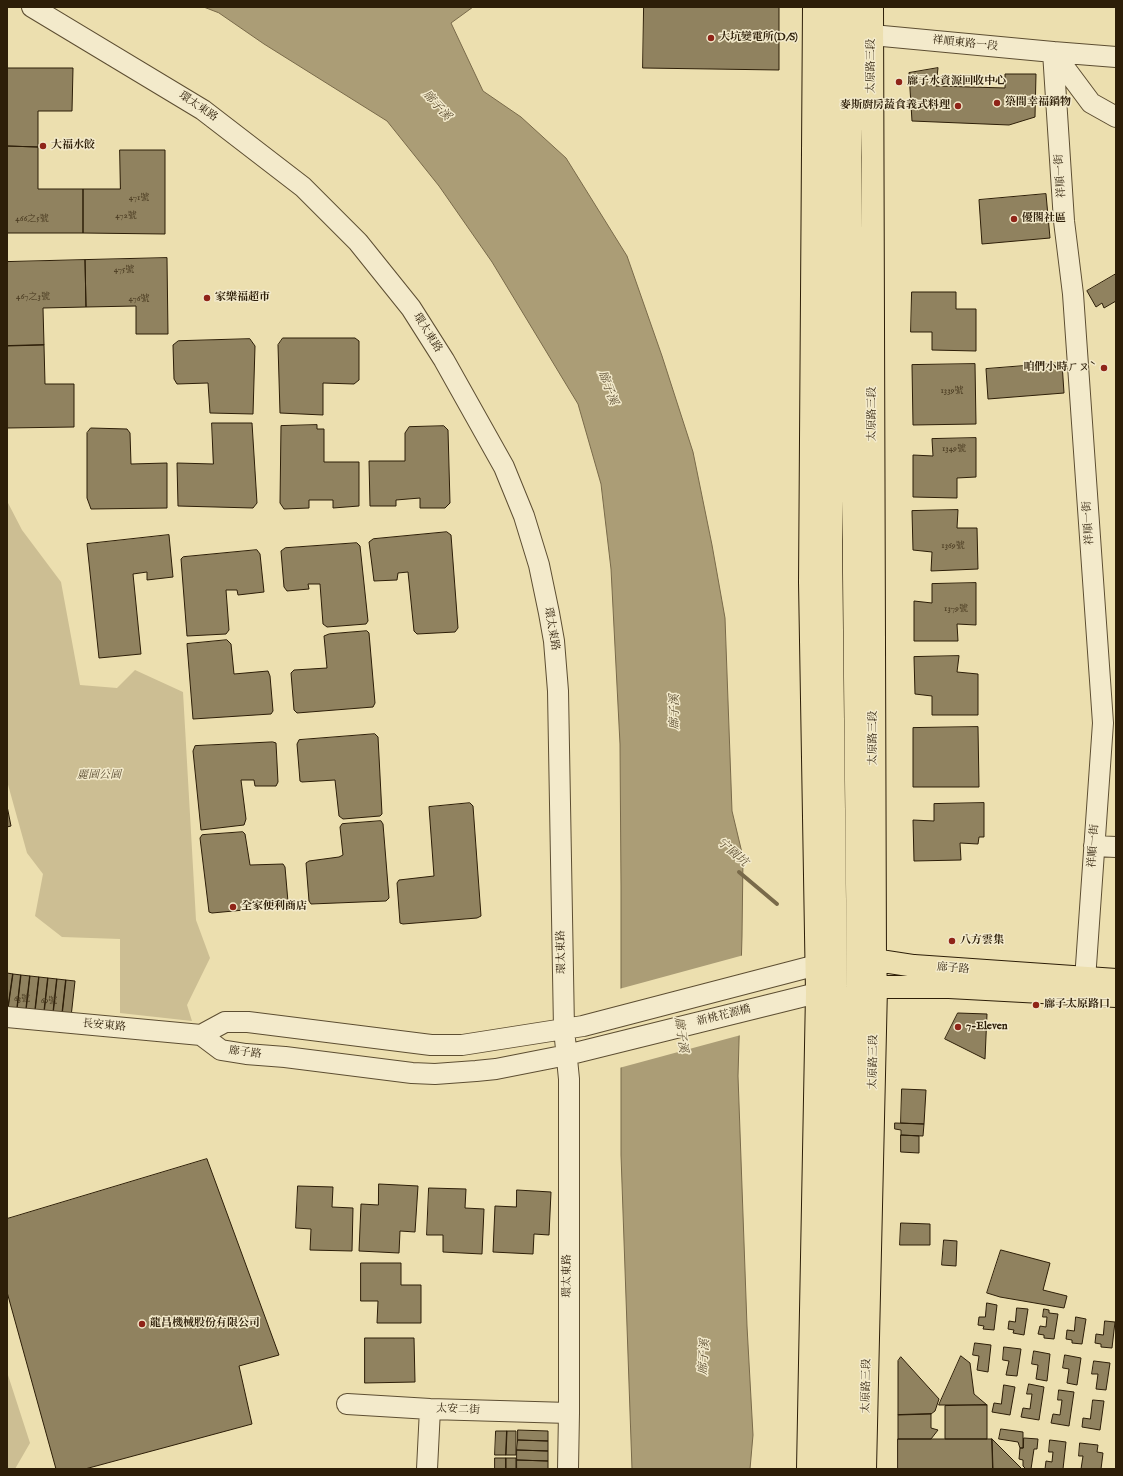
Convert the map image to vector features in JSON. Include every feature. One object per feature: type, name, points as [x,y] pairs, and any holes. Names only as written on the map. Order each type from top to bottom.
[{"type":"main road","name":"太原路三段","points":[[814,7],[810,582],[827,991],[828,1469]]},
{"type":"main road","name":"太原路三段","points":[[834,7],[853,34]]},
{"type":"main road","name":"太原路三段","points":[[852,7],[867,987],[865,1469]]},
{"type":"main road","name":"太原路三段","points":[[826,963],[831,541],[853,34],[872,7]]},
{"type":"main road","name":"廍子路","points":[[826,963],[866,959],[1084,986],[1116,996]]},
{"type":"main road","name":"廍子路","points":[[827,991],[867,987],[1084,986],[1116,980]]},
{"type":"main road","name":"太原路三段","points":[[847,1469],[867,987]]},
{"type":"main road","name":"太原路三段","points":[[808,1469],[827,991]]},
{"type":"street","name":"環太東路","points":[[32,7],[203,110],[303,187],[358,242],[411,308],[444,360],[504,468],[524,516],[539,565],[554,641],[557,666],[575,1054],[569,1079],[568,1469]]},
{"type":"street","name":"祥順東路一段","points":[[813,34],[853,34],[1116,57]]},
{"type":"street","points":[[1053,52],[1092,103],[1116,117]]},
{"type":"street","name":"祥順一街","points":[[1053,52],[1064,221],[1073,294],[1109,723],[1094,846],[1084,986]]},
{"type":"street","points":[[1094,846],[1116,847]]},
{"type":"street","name":"廍子路","points":[[573,1027],[826,963]]},
{"type":"street","name":"廍子路","points":[[796,998],[827,991]]},
{"type":"street","name":"新桃花源橋","points":[[575,1054],[796,998]]},
{"type":"street","name":"長安東路","points":[[7,1017],[201,1035]]},
{"type":"street","points":[[201,1035],[225,1022],[248,1022],[431,1045],[462,1045],[573,1027]]},
{"type":"street","name":"廍子路","points":[[201,1035],[221,1050],[412,1073],[435,1074],[496,1069],[575,1054]]},
{"type":"street","name":"太安二街","points":[[347,1404],[430,1409],[569,1413]]},
{"type":"street","points":[[427,1469],[430,1409]]},
{"type":"green space","name":"麗園公園","points":[[7,501],[22,530],[61,582],[80,685],[117,688],[135,670],[183,692],[196,920],[210,958],[187,1005],[192,1021],[120,1013],[120,939],[62,937],[35,916],[43,874],[27,853],[7,781]]},
{"type":"green space","points":[[7,1372],[30,1443],[15,1469],[7,1469]]},
{"type":"water","name":"廍子溪","points":[[204,7],[473,7],[451,23],[483,91],[521,117],[566,158],[627,256],[662,356],[693,452],[725,618],[732,811],[743,857],[738,1076],[747,1326],[753,1435],[750,1469],[632,1469],[621,1155],[620,744],[611,569],[601,484],[578,404],[492,262],[439,186],[387,121],[264,44],[219,13]]},
{"type":"pier","points":[[744,955],[741,1035],[619,1068],[619,989]]},
{"type":"building","name":"大坑變電所(D/S)","points":[[644,7],[779,7],[779,70],[643,68]]},
{"type":"building","points":[[7,68],[73,68],[72,111],[38,111],[38,147],[7,146]]},
{"type":"building","points":[[938,68],[936,86],[1005,88],[1005,74],[1036,74],[1035,117],[1009,125],[912,121],[909,73]]},
{"type":"building","points":[[7,146],[38,147],[38,189],[83,189],[83,233],[7,233]]},
{"type":"building","points":[[120,150],[165,150],[165,234],[83,233],[83,189],[120,189]]},
{"type":"building","name":"優閣社區","points":[[1046,194],[1050,238],[982,244],[979,200]]},
{"type":"building","points":[[167,258],[168,334],[136,334],[136,306],[86,307],[85,260]]},
{"type":"building","points":[[85,260],[86,307],[43,308],[44,345],[7,346],[7,262]]},
{"type":"building","points":[[1116,274],[1116,301],[1104,308],[1102,303],[1096,307],[1087,291]]},
{"type":"building","points":[[912,292],[956,292],[956,309],[976,309],[976,351],[932,350],[932,332],[911,332]]},
{"type":"building","points":[[283,338],[355,338],[359,341],[359,380],[354,384],[323,383],[323,415],[280,413],[278,345]]},
{"type":"building","points":[[250,339],[255,346],[253,414],[210,413],[208,383],[177,384],[174,379],[173,345],[178,341]]},
{"type":"building","points":[[44,345],[45,384],[74,384],[74,427],[7,428],[7,346]]},
{"type":"building","points":[[1062,363],[1064,393],[988,399],[986,369]]},
{"type":"building","points":[[975,364],[976,424],[913,425],[912,365]]},
{"type":"building","points":[[212,423],[252,423],[257,503],[253,508],[178,506],[177,463],[213,464]]},
{"type":"building","points":[[317,425],[317,429],[324,429],[324,462],[359,462],[359,506],[333,508],[333,500],[309,500],[309,508],[284,509],[280,503],[281,426]]},
{"type":"building","points":[[444,426],[448,430],[450,503],[445,508],[420,508],[420,498],[396,500],[396,506],[370,506],[369,461],[405,461],[405,433],[409,427]]},
{"type":"building","points":[[91,428],[127,429],[130,433],[131,464],[167,463],[167,508],[91,509],[87,498],[87,433]]},
{"type":"building","points":[[976,438],[976,477],[957,478],[957,498],[913,497],[913,455],[933,456],[932,439]]},
{"type":"building","points":[[958,510],[957,528],[977,528],[978,569],[931,571],[932,552],[913,550],[912,511]]},
{"type":"building","points":[[447,532],[451,535],[458,628],[455,632],[417,634],[414,631],[408,572],[398,573],[397,580],[374,581],[369,542],[373,539]]},
{"type":"building","points":[[169,535],[173,577],[147,580],[147,572],[133,574],[141,654],[99,658],[87,544]]},
{"type":"building","points":[[357,543],[360,546],[368,621],[366,624],[327,627],[323,624],[320,584],[308,584],[309,589],[287,591],[284,587],[281,551],[285,548]]},
{"type":"building","points":[[257,550],[260,554],[264,592],[238,595],[237,590],[226,590],[229,630],[226,634],[187,636],[181,559],[183,557]]},
{"type":"building","points":[[976,583],[976,625],[957,624],[958,641],[914,641],[914,601],[932,603],[932,584]]},
{"type":"building","points":[[367,631],[369,633],[375,703],[373,707],[297,713],[294,710],[291,673],[294,670],[327,668],[324,636],[329,634]]},
{"type":"building","points":[[227,640],[231,644],[234,674],[268,671],[270,676],[273,711],[271,714],[193,719],[187,644]]},
{"type":"building","points":[[959,656],[957,672],[978,674],[978,715],[932,715],[932,696],[915,694],[914,657]]},
{"type":"building","points":[[978,727],[979,787],[913,787],[913,728]]},
{"type":"building","points":[[375,734],[378,737],[382,814],[380,816],[343,819],[339,816],[335,780],[300,781],[297,744],[299,740]]},
{"type":"building","points":[[276,743],[278,782],[276,786],[255,786],[254,780],[241,780],[246,819],[244,825],[201,830],[193,751],[195,746]]},
{"type":"building","points":[[470,803],[473,806],[481,916],[477,918],[400,923],[397,883],[399,880],[434,876],[429,807]]},
{"type":"building","points":[[984,803],[984,837],[979,837],[978,844],[960,843],[961,860],[914,861],[913,820],[934,821],[934,804]]},
{"type":"building","points":[[7,806],[11,826],[7,827]]},
{"type":"building","points":[[381,821],[383,824],[389,898],[386,901],[311,904],[309,901],[306,863],[309,861],[339,857],[343,855],[340,827],[342,824]]},
{"type":"building","points":[[243,832],[245,834],[250,865],[283,864],[285,867],[288,902],[287,906],[212,913],[209,912],[200,838],[202,835]]},
{"type":"building","points":[[7,973],[13,974],[8,1009],[7,1009]]},
{"type":"building","points":[[13,974],[21,975],[17,1010],[8,1009]]},
{"type":"building","points":[[21,975],[30,976],[26,1011],[17,1010]]},
{"type":"building","points":[[30,976],[39,977],[35,1012],[26,1011]]},
{"type":"building","points":[[39,977],[48,978],[44,1014],[35,1012]]},
{"type":"building","points":[[48,978],[57,979],[53,1015],[44,1014]]},
{"type":"building","points":[[57,979],[66,980],[62,1016],[53,1015]]},
{"type":"building","points":[[66,980],[75,981],[71,1017],[62,1016]]},
{"type":"building","points":[[958,1013],[987,1014],[985,1059],[945,1039]]},
{"type":"building","points":[[902,1089],[926,1090],[924,1124],[901,1123]]},
{"type":"building","points":[[895,1123],[924,1124],[923,1136],[901,1135],[901,1130],[895,1129]]},
{"type":"building","points":[[901,1135],[919,1136],[919,1153],[901,1152]]},
{"type":"building","name":"龍昌機械股份有限公司","points":[[207,1159],[279,1355],[239,1366],[252,1424],[85,1469],[56,1469],[7,1292],[7,1219]]},
{"type":"building","points":[[379,1184],[418,1186],[415,1232],[400,1231],[399,1253],[359,1251],[361,1204],[378,1205]]},
{"type":"building","points":[[298,1186],[333,1187],[332,1207],[353,1208],[352,1251],[310,1250],[311,1229],[296,1228]]},
{"type":"building","points":[[429,1188],[466,1189],[465,1208],[484,1209],[482,1254],[443,1252],[443,1235],[427,1235]]},
{"type":"building","points":[[517,1190],[551,1192],[549,1235],[534,1234],[533,1254],[493,1252],[495,1206],[516,1207]]},
{"type":"building","points":[[901,1223],[930,1224],[930,1245],[900,1245]]},
{"type":"building","points":[[944,1240],[957,1241],[956,1266],[942,1265]]},
{"type":"building","points":[[1001,1250],[1050,1263],[1043,1290],[1067,1296],[1064,1308],[1000,1297],[987,1293]]},
{"type":"building","points":[[361,1263],[401,1263],[401,1285],[421,1285],[421,1323],[377,1323],[378,1301],[361,1301]]},
{"type":"building","points":[[987,1303],[997,1305],[994,1330],[983,1329],[984,1326],[978,1325],[979,1317],[985,1317]]},
{"type":"building","points":[[1017,1308],[1028,1309],[1024,1335],[1013,1333],[1014,1330],[1008,1329],[1009,1321],[1015,1322]]},
{"type":"building","points":[[1044,1309],[1049,1310],[1049,1313],[1058,1314],[1054,1339],[1044,1338],[1044,1335],[1038,1334],[1040,1326],[1046,1327],[1047,1317],[1043,1317]]},
{"type":"building","points":[[1076,1317],[1086,1319],[1082,1344],[1072,1343],[1072,1340],[1066,1339],[1067,1330],[1074,1331]]},
{"type":"building","points":[[1105,1321],[1115,1322],[1112,1348],[1101,1347],[1101,1344],[1095,1343],[1096,1334],[1103,1335]]},
{"type":"building","points":[[365,1338],[414,1338],[415,1382],[365,1383]]},
{"type":"building","points":[[975,1343],[991,1345],[988,1372],[977,1370],[979,1356],[973,1355]]},
{"type":"building","points":[[1004,1347],[1021,1349],[1017,1376],[1006,1375],[1009,1361],[1003,1360]]},
{"type":"building","points":[[1034,1351],[1050,1354],[1047,1381],[1036,1379],[1038,1365],[1032,1364]]},
{"type":"building","points":[[1065,1355],[1081,1358],[1077,1385],[1067,1383],[1069,1369],[1063,1368]]},
{"type":"building","points":[[961,1356],[970,1363],[974,1394],[987,1405],[939,1405]]},
{"type":"building","points":[[901,1357],[939,1399],[935,1411],[931,1414],[898,1415],[898,1361]]},
{"type":"building","points":[[1094,1361],[1110,1363],[1106,1390],[1096,1389],[1098,1374],[1092,1374]]},
{"type":"building","points":[[1029,1384],[1044,1387],[1039,1420],[1021,1417],[1023,1408],[1030,1409],[1032,1394],[1027,1394]]},
{"type":"building","points":[[1004,1385],[1015,1387],[1010,1415],[992,1412],[994,1403],[1001,1404]]},
{"type":"building","points":[[1059,1390],[1074,1392],[1069,1426],[1051,1423],[1053,1414],[1060,1415],[1062,1400],[1058,1400]]},
{"type":"building","points":[[1093,1400],[1104,1401],[1100,1430],[1082,1427],[1083,1418],[1090,1419]]},
{"type":"building","points":[[987,1405],[987,1439],[945,1439],[945,1406]]},
{"type":"building","points":[[931,1414],[931,1428],[938,1430],[931,1439],[898,1439],[898,1415]]},
{"type":"building","points":[[1001,1429],[1023,1432],[1023,1448],[1020,1448],[1018,1442],[999,1439]]},
{"type":"building","points":[[518,1430],[548,1431],[548,1441],[518,1440]]},
{"type":"building","points":[[496,1431],[507,1431],[506,1455],[495,1455]]},
{"type":"building","points":[[507,1431],[516,1431],[516,1455],[506,1455]]},
{"type":"building","points":[[1024,1438],[1038,1439],[1037,1449],[1034,1449],[1031,1469],[1026,1469],[1023,1466],[1023,1460],[1019,1459],[1020,1448],[1023,1448]]},
{"type":"building","points":[[898,1439],[992,1439],[993,1469],[898,1469]]},
{"type":"building","points":[[992,1439],[1021,1468],[1021,1469],[993,1469]]},
{"type":"building","points":[[518,1440],[548,1441],[548,1451],[517,1450]]},
{"type":"building","points":[[1050,1440],[1066,1442],[1063,1469],[1045,1469],[1046,1461],[1052,1462],[1053,1452],[1049,1452]]},
{"type":"building","points":[[1080,1443],[1098,1445],[1097,1452],[1103,1453],[1101,1469],[1081,1469],[1083,1456],[1079,1456]]},
{"type":"building","points":[[517,1450],[548,1451],[548,1461],[517,1460]]},
{"type":"building","points":[[495,1458],[506,1458],[506,1469],[495,1469]]},
{"type":"building","points":[[506,1458],[516,1458],[516,1469],[506,1469]]},
{"type":"building","points":[[517,1460],[548,1461],[548,1469],[517,1469]]},
{"type":"waterway","name":"宁園坑","points":[[739,872],[777,904]]},
{"type":"place","name":"大坑變電所(D/S)","points":[[711,38]]},
{"type":"place","name":"廍子水資源回收中心","points":[[899,82]]},
{"type":"place","name":"築間幸福鍋物","points":[[997,103]]},
{"type":"place","name":"麥斯廚房蔬食義式料理","points":[[958,106]]},
{"type":"place","name":"大福水餃","points":[[43,146]]},
{"type":"place","name":"優閣社區","points":[[1014,219]]},
{"type":"place","name":"家樂福超市","points":[[207,298]]},
{"type":"place","name":"咱們小時ㄏㄡˋ","points":[[1104,368]]},
{"type":"place","name":"全家便利商店","points":[[233,907]]},
{"type":"place","name":"八方雲集","points":[[952,941]]},
{"type":"place","name":"廍子太原路口","points":[[1036,1005]]},
{"type":"place","name":"7-Eleven","points":[[958,1027]]},
{"type":"place","name":"龍昌機械股份有限公司","points":[[142,1324]]}]
